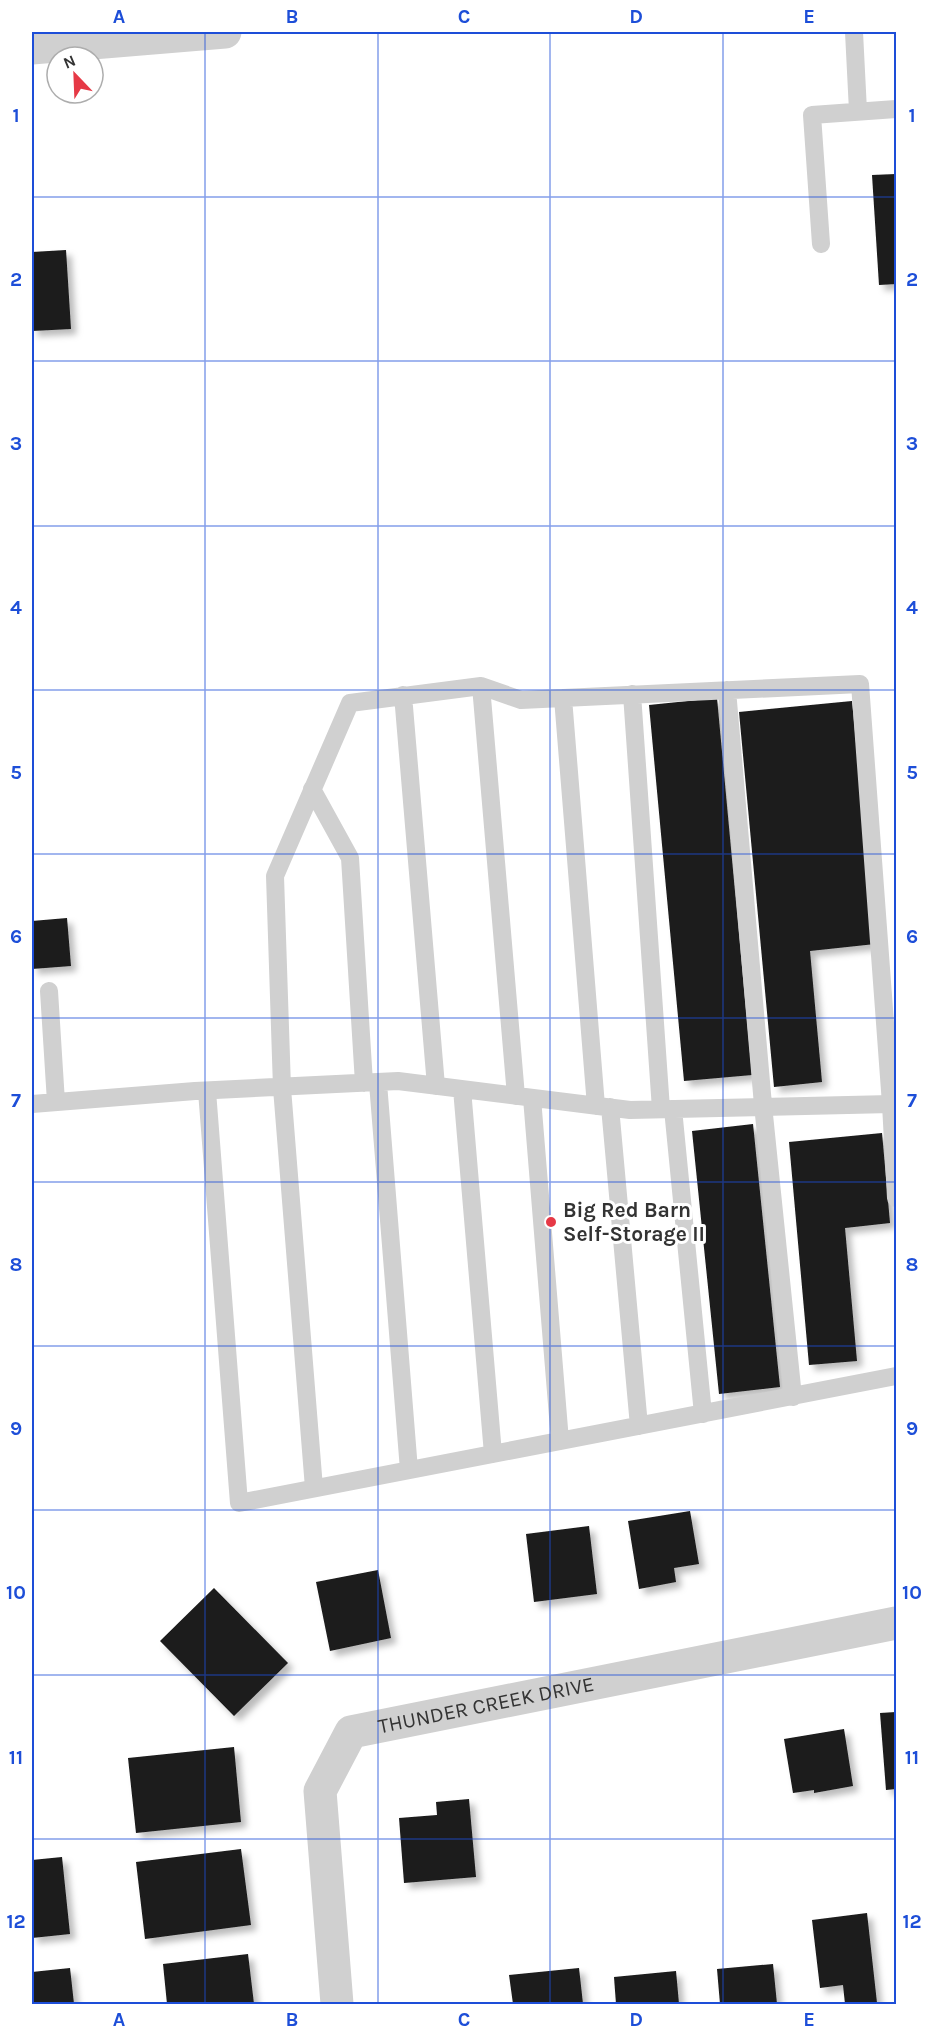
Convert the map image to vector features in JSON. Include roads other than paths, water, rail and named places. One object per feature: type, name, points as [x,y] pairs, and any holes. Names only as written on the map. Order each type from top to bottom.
[{"type":"street","points":[[32,48],[225,32]]},
{"type":"street","name":"THUNDER CREEK DRIVE","points":[[337,2004],[320,1791],[351,1732],[897,1623]]},
{"type":"lane","points":[[854,32],[858,111]]},
{"type":"lane","points":[[821,244],[812,115],[897,109]]},
{"type":"lane","points":[[314,1488],[282,1088],[275,876],[350,703],[482,686],[521,700],[861,684],[897,1198]]},
{"type":"lane","points":[[482,686],[560,1441]]},
{"type":"lane","points":[[727,690],[763,1106],[793,1396]]},
{"type":"lane","points":[[632,694],[667,1109],[703,1414]]},
{"type":"lane","points":[[403,695],[436,1086]]},
{"type":"lane","points":[[563,698],[603,1107],[639,1426]]},
{"type":"lane","points":[[312,789],[350,858],[409,1470]]},
{"type":"lane","points":[[49,991],[56,1102]]},
{"type":"lane","points":[[32,1104],[207,1091],[398,1081],[630,1110],[891,1104]]},
{"type":"lane","points":[[462,1089],[494,1454]]},
{"type":"lane","points":[[207,1091],[239,1503],[897,1376]]},
{"type":"place","name":"Big Red Barn Self-Storage II","points":[[551,1222]]}]
